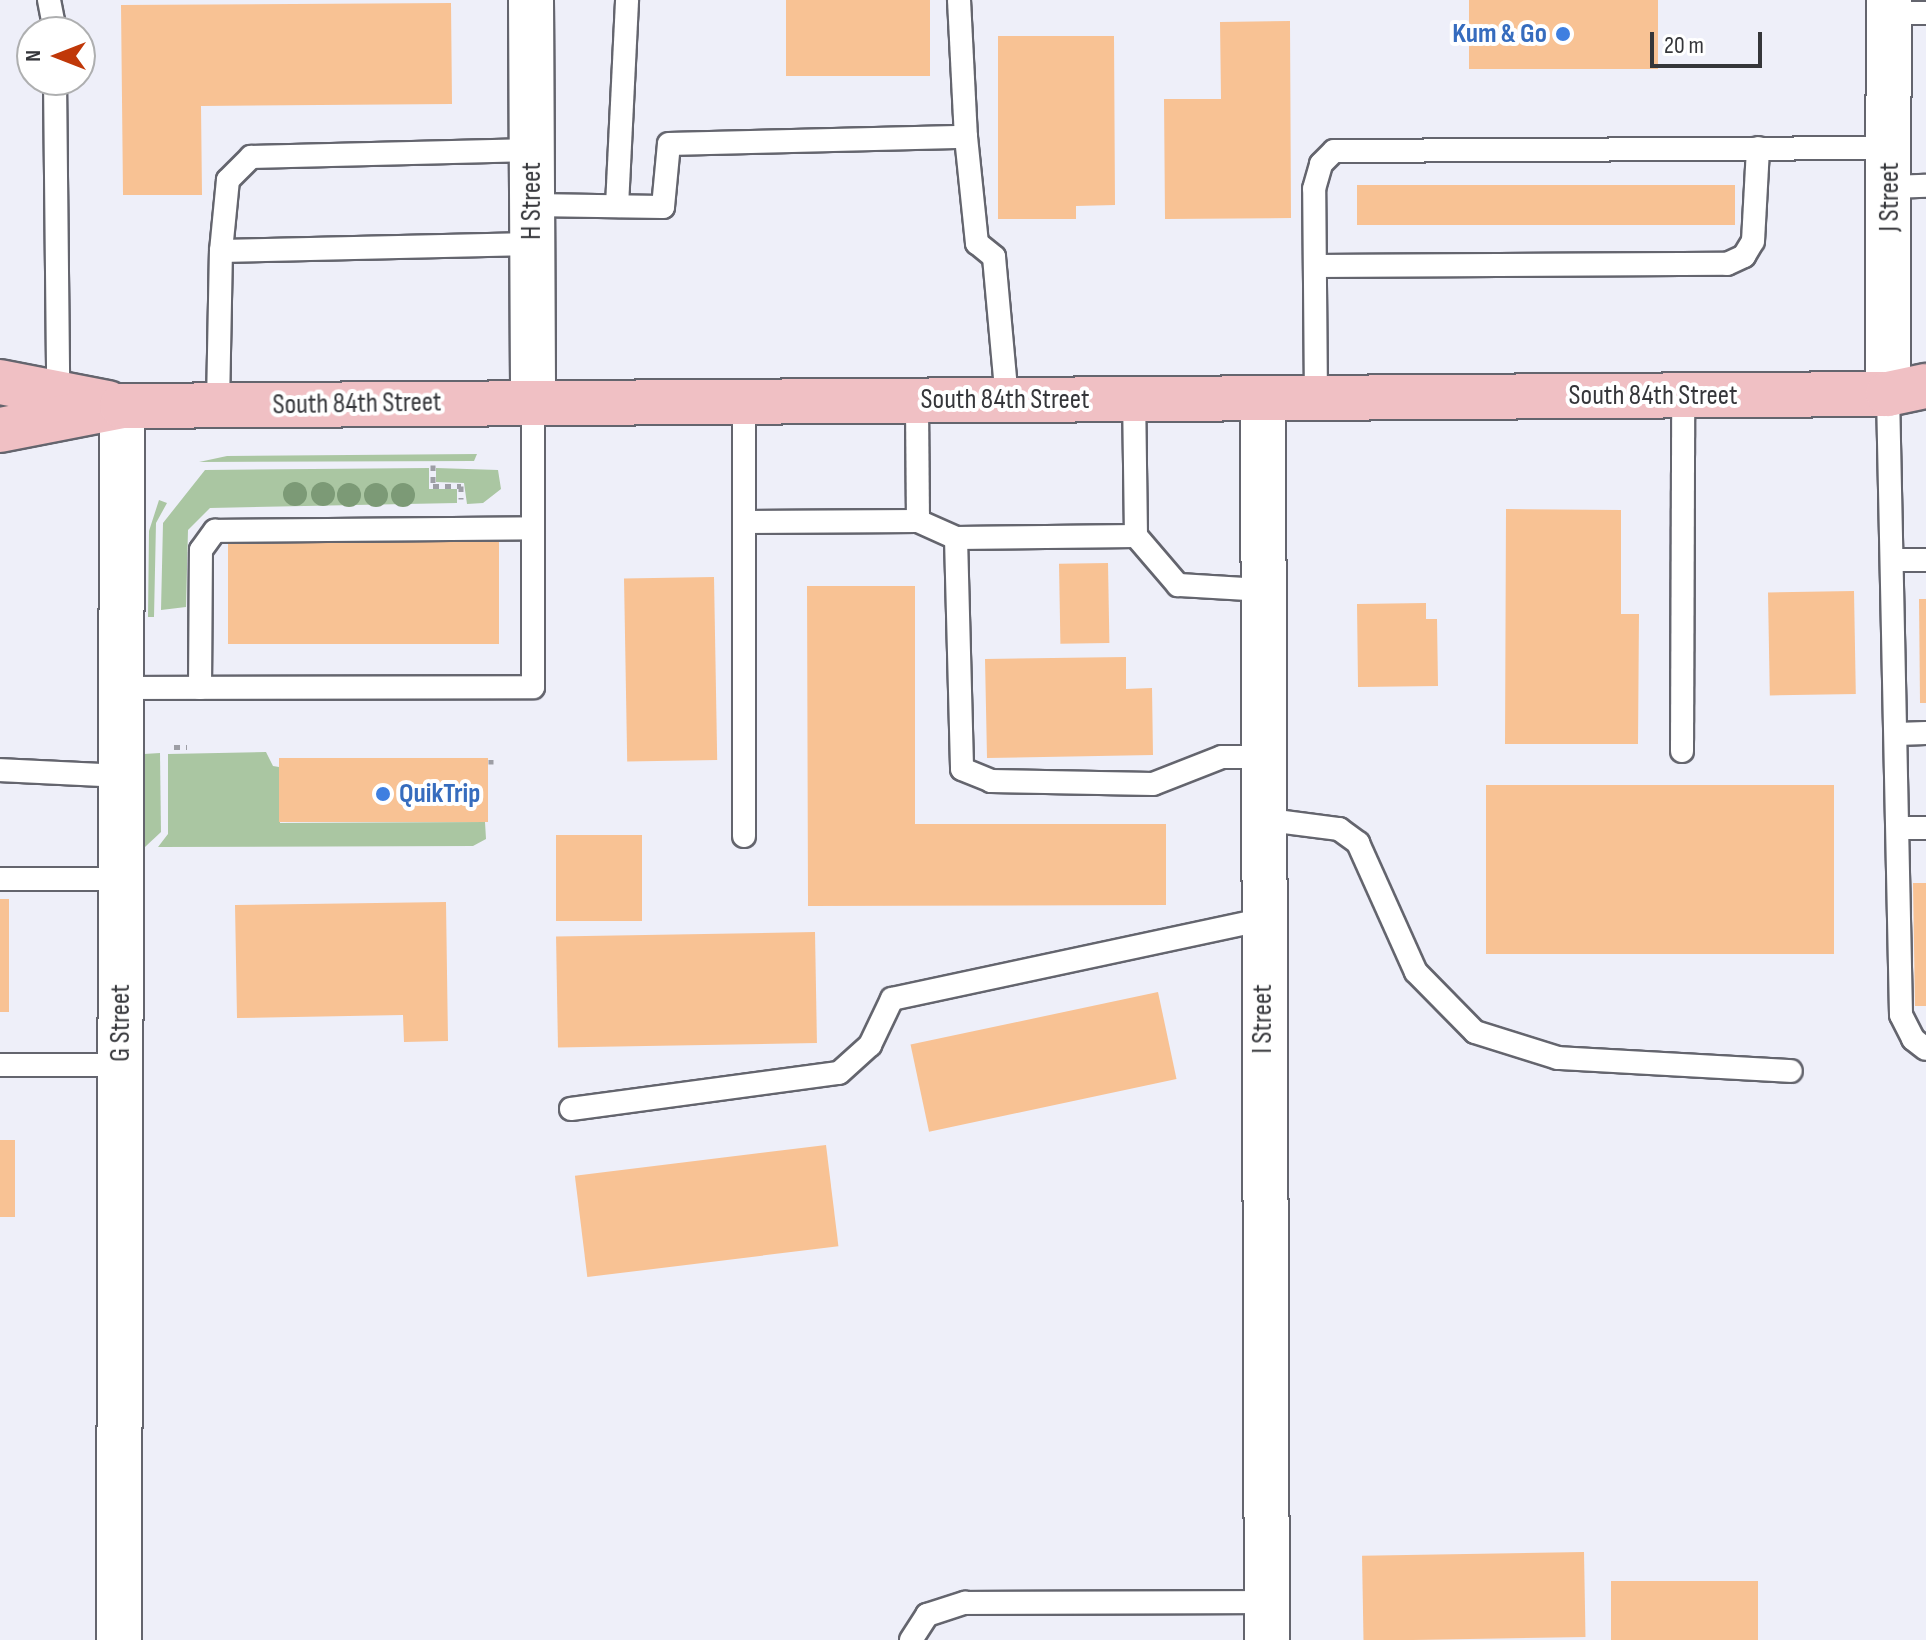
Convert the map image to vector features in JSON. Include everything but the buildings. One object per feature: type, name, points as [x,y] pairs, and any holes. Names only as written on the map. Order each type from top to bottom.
[{"type":"main road","name":"South 84th Street","points":[[0,382],[122,406]]},
{"type":"main road","name":"South 84th Street","points":[[0,430],[122,406],[1913,394]]},
{"type":"street","name":"H Street","points":[[531,0],[533,402]]},
{"type":"street","name":"J Street","points":[[1901,9],[1902,174],[1913,394]]},
{"type":"street","name":"I Street","points":[[1263,399],[1261,819],[1266,1621]]},
{"type":"street","name":"G Street","points":[[119,1640],[122,406]]},
{"type":"lane","points":[[617,206],[627,0]]},
{"type":"lane","points":[[959,0],[966,137],[977,243],[994,257],[1007,400]]},
{"type":"lane","points":[[55,96],[58,391]]},
{"type":"lane","points":[[221,251],[532,225],[617,206],[663,207],[669,144],[966,137]]},
{"type":"lane","points":[[1315,266],[1727,264],[1744,256],[1753,241],[1758,148]]},
{"type":"lane","points":[[1316,398],[1314,189],[1321,164],[1334,151],[1758,148],[1902,174]]},
{"type":"lane","points":[[218,405],[221,251],[228,180],[251,157],[532,150]]},
{"type":"lane","points":[[1913,394],[1892,560],[1901,1015],[1913,1039],[1926,1049]]},
{"type":"lane","points":[[1682,751],[1683,396]]},
{"type":"lane","points":[[1134,400],[1136,536],[1178,585],[1262,590]]},
{"type":"lane","points":[[917,401],[918,521]]},
{"type":"lane","points":[[122,688],[533,687],[533,402]]},
{"type":"lane","points":[[744,402],[744,836]]},
{"type":"lane","points":[[744,522],[918,521],[956,538],[1136,536]]},
{"type":"lane","points":[[200,688],[201,550],[215,531],[533,528]]},
{"type":"lane","points":[[956,538],[962,769],[991,781],[1153,784],[1222,757],[1261,757]]},
{"type":"lane","points":[[1892,560],[1926,560]]},
{"type":"lane","points":[[1897,734],[1926,733]]},
{"type":"lane","points":[[0,770],[122,776]]},
{"type":"lane","points":[[1261,819],[1339,829],[1358,843],[1416,972],[1475,1032],[1558,1058],[1791,1071]]},
{"type":"lane","points":[[1899,828],[1926,828]]},
{"type":"lane","points":[[0,879],[121,879]]},
{"type":"lane","points":[[571,1109],[839,1073],[870,1045],[892,999],[1262,920]]},
{"type":"lane","points":[[0,1065],[121,1065]]},
{"type":"lane","points":[[911,1640],[927,1615],[965,1603],[1266,1621]]},
{"type":"path","points":[[433,465],[433,486],[461,486],[461,504]]},
{"type":"path","points":[[174,747],[187,747]]},
{"type":"green space","points":[[477,454],[474,461],[199,462],[227,456]]},
{"type":"green space","points":[[429,468],[429,489],[457,489],[457,503],[210,508],[188,530],[186,607],[161,610],[163,523],[205,470]]},
{"type":"green space","points":[[436,468],[498,470],[501,489],[483,503],[467,504],[464,483],[436,482]]},
{"type":"green space","points":[[159,500],[167,503],[156,523],[154,617],[148,617],[149,531]]},
{"type":"green space","points":[[266,752],[273,766],[279,767],[280,823],[485,822],[486,839],[473,846],[158,847],[168,834],[168,754]]},
{"type":"green space","points":[[160,753],[161,832],[145,847],[140,845],[144,754]]},
{"type":"place","name":"Kum & Go","points":[[1563,34]]},
{"type":"place","name":"QuikTrip","points":[[383,794]]}]
